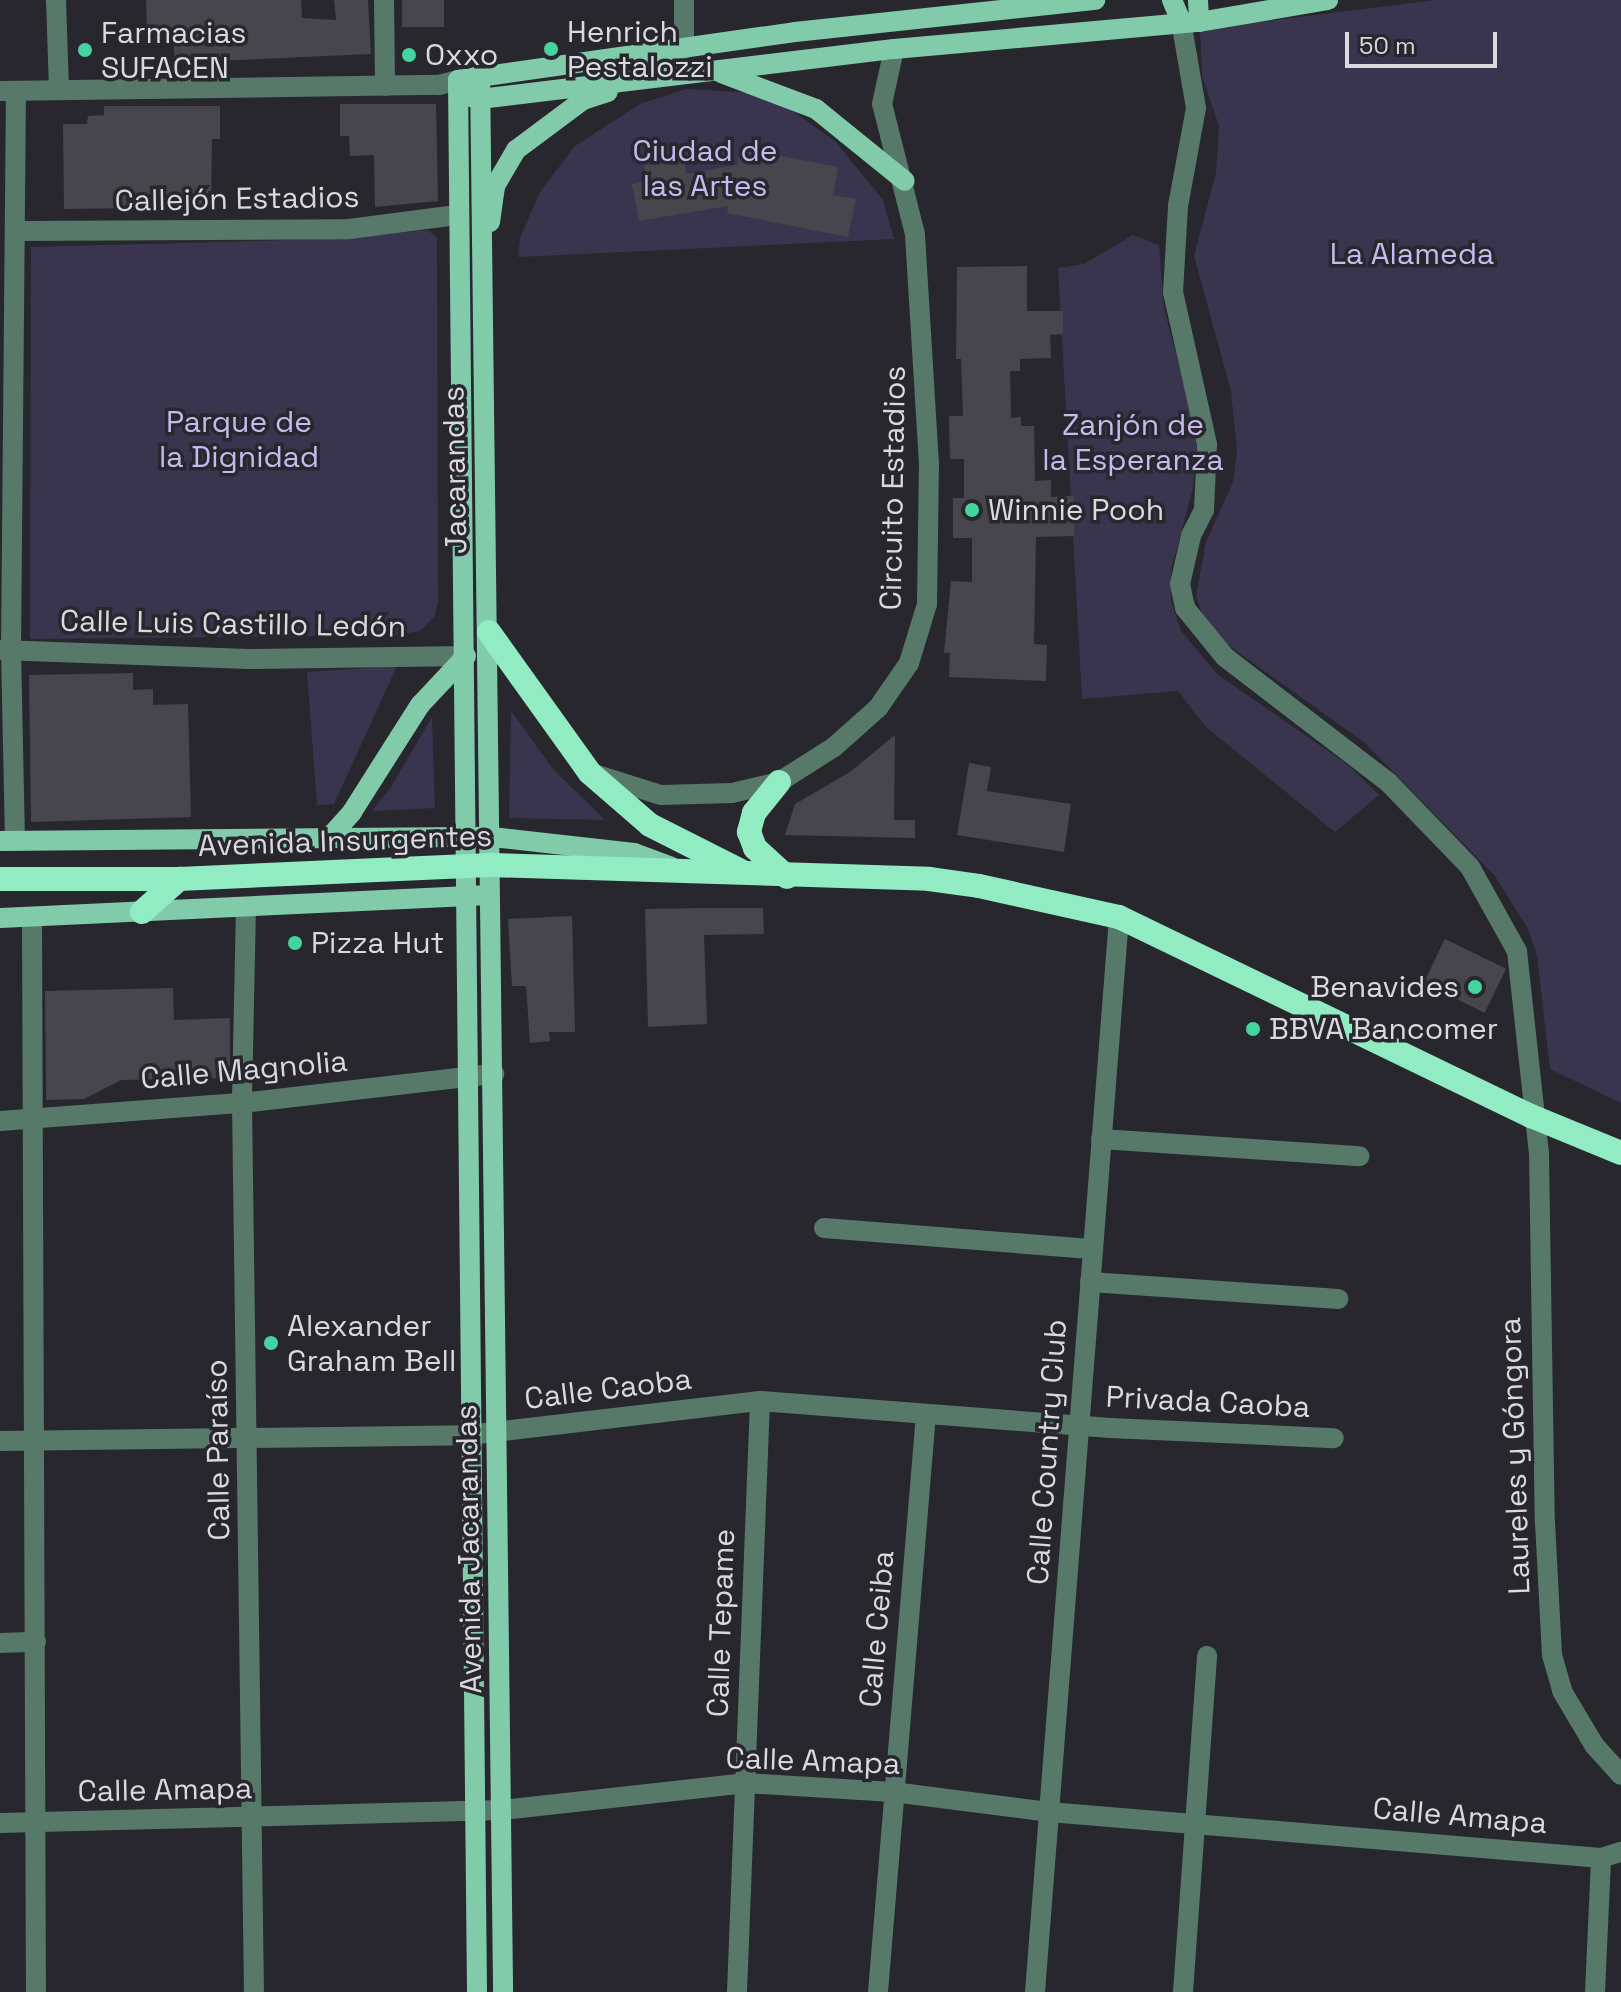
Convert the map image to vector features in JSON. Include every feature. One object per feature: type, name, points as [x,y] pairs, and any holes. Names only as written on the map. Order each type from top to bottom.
[{"type":"highway","points":[[489,632],[590,773],[650,825],[684,845],[741,871],[787,877]]},
{"type":"highway","points":[[779,782],[754,813],[749,832],[755,848],[787,877]]},
{"type":"highway","name":"Avenida Insurgentes","points":[[0,879],[179,879],[478,866],[693,875],[929,879],[1119,917],[1531,1116],[1621,1153]]},
{"type":"highway","points":[[142,912],[179,879]]},
{"type":"main road","points":[[459,89],[480,74],[1095,0]]},
{"type":"main road","points":[[1172,0],[1190,21]]},
{"type":"main road","points":[[1190,21],[1198,0]]},
{"type":"main road","points":[[459,89],[651,77],[894,49],[1190,21],[1328,0]]},
{"type":"main road","points":[[714,70],[816,109],[905,181]]},
{"type":"main road","points":[[480,298],[495,186],[516,150],[583,100],[651,77]]},
{"type":"main road","name":"Jacarandas","points":[[459,89],[457,215],[466,656],[466,837],[478,866]]},
{"type":"main road","name":"Jacarandas","points":[[459,89],[480,298],[489,632],[492,837],[478,866]]},
{"type":"main road","points":[[328,839],[352,812],[420,705],[466,656]]},
{"type":"main road","name":"Avenida Insurgentes","points":[[8,841],[492,837],[634,853],[693,875]]},
{"type":"main road","name":"Avenida Jacarandas","points":[[478,866],[491,894],[503,1992]]},
{"type":"main road","name":"Avenida Jacarandas","points":[[477,1992],[469,1435],[466,896],[478,866]]},
{"type":"main road","points":[[0,918],[491,894]]},
{"type":"street","points":[[56,0],[59,90]]},
{"type":"street","points":[[384,0],[385,86]]},
{"type":"street","points":[[684,0],[684,49]]},
{"type":"street","name":"Laureles y Góngora","points":[[1190,21],[1196,108],[1178,206],[1173,292],[1203,409],[1207,444],[1204,510],[1191,536],[1180,584],[1185,608],[1225,657],[1388,782],[1470,867],[1517,951],[1531,1116],[1539,1154],[1545,1522],[1552,1655],[1562,1691],[1594,1745],[1621,1775]]},
{"type":"street","name":"Circuito Estadios","points":[[590,773],[661,795],[732,793],[779,782],[834,747],[878,708],[909,663],[927,604],[922,294],[905,181],[886,136],[882,104],[894,49]]},
{"type":"street","points":[[8,841],[8,405],[18,231],[8,91],[385,86],[459,89]]},
{"type":"street","name":"Callejón Estadios","points":[[18,231],[349,229],[457,215]]},
{"type":"street","name":"Calle Luis Castillo Ledón","points":[[6,650],[248,659],[466,656]]},
{"type":"street","name":"Calle Paraíso","points":[[246,907],[242,1103],[254,1992]]},
{"type":"street","points":[[32,917],[30,1118],[36,1642],[36,1992]]},
{"type":"street","name":"Calle Country Club","points":[[1035,1992],[1119,917]]},
{"type":"street","name":"Calle Magnolia","points":[[0,1121],[242,1103],[494,1074]]},
{"type":"street","points":[[1101,1139],[1359,1156]]},
{"type":"street","points":[[824,1228],[1093,1249]]},
{"type":"street","points":[[1090,1282],[1338,1299]]},
{"type":"street","name":"Calle Caoba","points":[[0,1441],[469,1435],[760,1401],[1079,1425]]},
{"type":"street","name":"Calle Tepame","points":[[737,1992],[760,1401]]},
{"type":"street","name":"Calle Ceiba","points":[[878,1992],[926,1414]]},
{"type":"street","name":"Privada Caoba","points":[[1079,1425],[1334,1438]]},
{"type":"street","points":[[0,1643],[36,1642]]},
{"type":"street","points":[[1184,1992],[1207,1656]]},
{"type":"street","name":"Calle Amapa","points":[[0,1823],[251,1819],[502,1810],[745,1783],[893,1792],[1049,1812],[1611,1855]]},
{"type":"street","points":[[1595,1992],[1611,1855]]},
{"type":"green space","name":"La Alameda","points":[[1437,0],[1621,0],[1621,1103],[1550,1069],[1537,955],[1527,927],[1495,876],[1364,742],[1228,645],[1205,623],[1196,596],[1206,542],[1233,482],[1237,452],[1231,391],[1194,256],[1216,173],[1219,126],[1202,76],[1200,29]]},
{"type":"green space","name":"Ciudad de las Artes","points":[[686,89],[754,93],[787,107],[835,141],[883,200],[894,239],[518,257],[520,238],[540,192],[575,146],[640,104]]},
{"type":"green space","name":"Parque de la Dignidad","points":[[428,230],[437,238],[438,603],[434,617],[420,631],[396,635],[30,639],[31,247],[329,239]]},
{"type":"green space","name":"Zanjón de la Esperanza","points":[[1133,235],[1159,245],[1164,308],[1197,436],[1193,488],[1171,570],[1171,601],[1181,631],[1217,674],[1348,765],[1379,795],[1335,832],[1205,726],[1178,691],[1082,699],[1058,268],[1084,264]]},
{"type":"green space","points":[[397,666],[334,804],[317,805],[307,672]]},
{"type":"green space","points":[[511,711],[553,769],[605,820],[509,818]]},
{"type":"green space","points":[[432,717],[435,808],[372,811],[391,787]]},
{"type":"building","points":[[146,0],[301,0],[302,18],[336,20],[334,0],[368,0],[371,54],[175,63],[173,33],[147,34]]},
{"type":"building","points":[[402,0],[444,0],[444,27],[402,27]]},
{"type":"building","points":[[340,104],[436,104],[438,201],[375,207],[374,155],[350,156],[349,136],[340,136]]},
{"type":"building","points":[[104,106],[220,106],[220,139],[212,139],[211,207],[64,209],[63,124],[87,124],[88,116],[104,115]]},
{"type":"building","points":[[740,148],[838,167],[833,195],[856,199],[848,237],[727,213],[728,206],[639,221],[632,184],[647,181],[644,165],[684,158],[686,174],[737,165]]},
{"type":"building","points":[[1027,266],[1027,311],[1063,311],[1063,334],[1050,335],[1051,358],[1020,359],[1020,371],[1010,371],[1011,418],[1021,417],[1021,426],[1034,426],[1035,481],[1051,480],[1051,497],[1074,496],[1074,536],[1036,537],[1034,644],[1047,645],[1046,681],[949,677],[950,653],[944,653],[951,581],[972,582],[972,538],[953,538],[953,498],[964,498],[964,459],[950,459],[949,416],[963,416],[961,359],[956,359],[957,267]]},
{"type":"building","points":[[133,673],[133,690],[153,689],[153,705],[188,704],[191,817],[31,822],[29,675]]},
{"type":"building","points":[[895,735],[894,820],[915,820],[915,838],[785,835],[795,804],[850,772]]},
{"type":"building","points":[[969,763],[991,767],[987,791],[1071,804],[1064,852],[957,835]]},
{"type":"building","points":[[763,908],[764,934],[704,935],[707,1024],[648,1027],[645,909]]},
{"type":"building","points":[[572,916],[575,1032],[549,1032],[550,1041],[530,1043],[526,986],[512,986],[508,919]]},
{"type":"building","points":[[1445,939],[1506,969],[1485,1013],[1424,983]]},
{"type":"building","points":[[173,988],[174,1020],[230,1018],[230,1078],[121,1080],[84,1099],[46,1100],[45,991]]},
{"type":"place","name":"Henrich Pestalozzi","points":[[551,49]]},
{"type":"place","name":"Farmacias SUFACEN","points":[[85,50]]},
{"type":"place","name":"Oxxo","points":[[409,55]]},
{"type":"place","name":"Winnie Pooh","points":[[972,510]]},
{"type":"place","name":"Pizza Hut","points":[[295,943]]},
{"type":"place","name":"Benavides","points":[[1475,987]]},
{"type":"place","name":"BBVA Bancomer","points":[[1253,1029]]},
{"type":"place","name":"Alexander Graham Bell","points":[[271,1343]]}]
